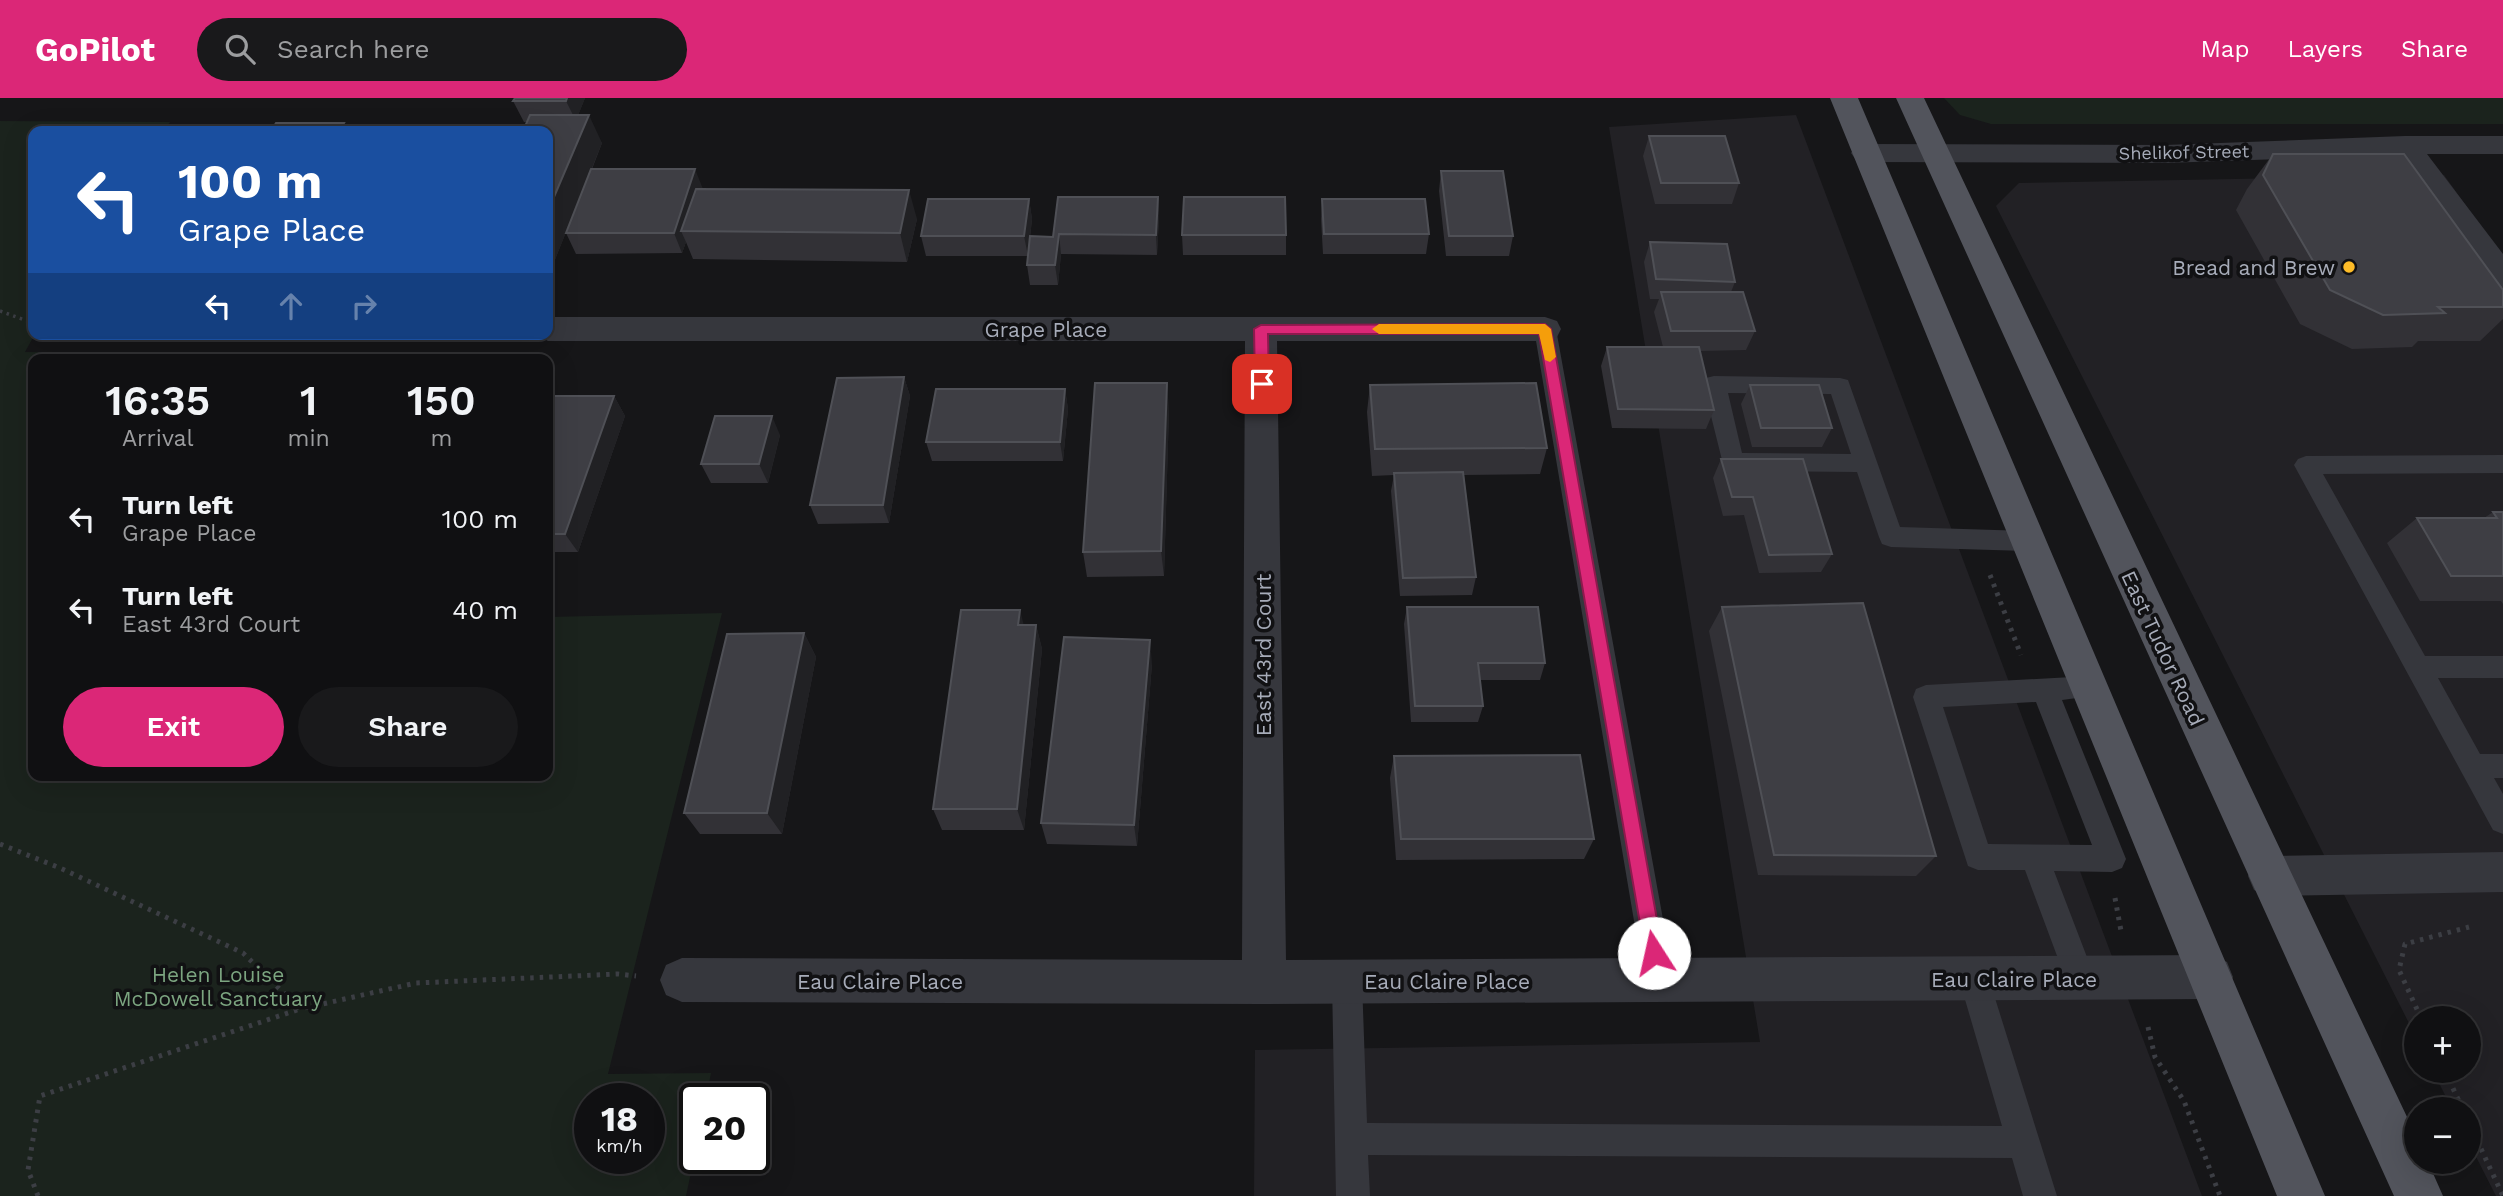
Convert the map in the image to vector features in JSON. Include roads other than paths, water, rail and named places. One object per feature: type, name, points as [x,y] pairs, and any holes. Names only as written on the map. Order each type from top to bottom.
[{"type":"main road","points":[[1844,98],[2301,1196]]},
{"type":"main road","name":"East Tudor Road","points":[[1910,98],[1933,153],[2419,1196]]},
{"type":"street","name":"Shelikof Street","points":[[1866,153],[2165,154],[2405,145],[2503,145]]},
{"type":"street","points":[[2405,145],[2503,277]]},
{"type":"street","name":"Grape Place","points":[[553,329],[1545,329]]},
{"type":"street","name":"East 43rd Court","points":[[1261,329],[1264,982]]},
{"type":"street","points":[[2269,876],[2503,872]]},
{"type":"street","name":"Eau Claire Place","points":[[682,980],[1264,982],[2211,977]]},
{"type":"lane","points":[[1545,329],[1659,980]]},
{"type":"lane","points":[[1865,463],[1732,462],[1714,384],[1840,386],[1891,537],[2027,541]]},
{"type":"lane","points":[[2503,464],[2306,465],[2503,821]]},
{"type":"lane","points":[[2418,667],[2503,667]]},
{"type":"lane","points":[[2040,690],[2112,859],[1978,857],[1926,697],[2040,690],[2090,687]]},
{"type":"lane","points":[[2473,766],[2503,766]]},
{"type":"lane","points":[[2035,857],[2081,978]]},
{"type":"lane","points":[[1974,979],[2040,1196]]},
{"type":"lane","points":[[1347,981],[1353,1196]]},
{"type":"lane","points":[[1351,1139],[2023,1142]]},
{"type":"place","name":"Bread and Brew","points":[[2349,267]]},
{"type":"park label","name":"Helen Louise McDowell Sanctuary","points":[[218,986]]}]
